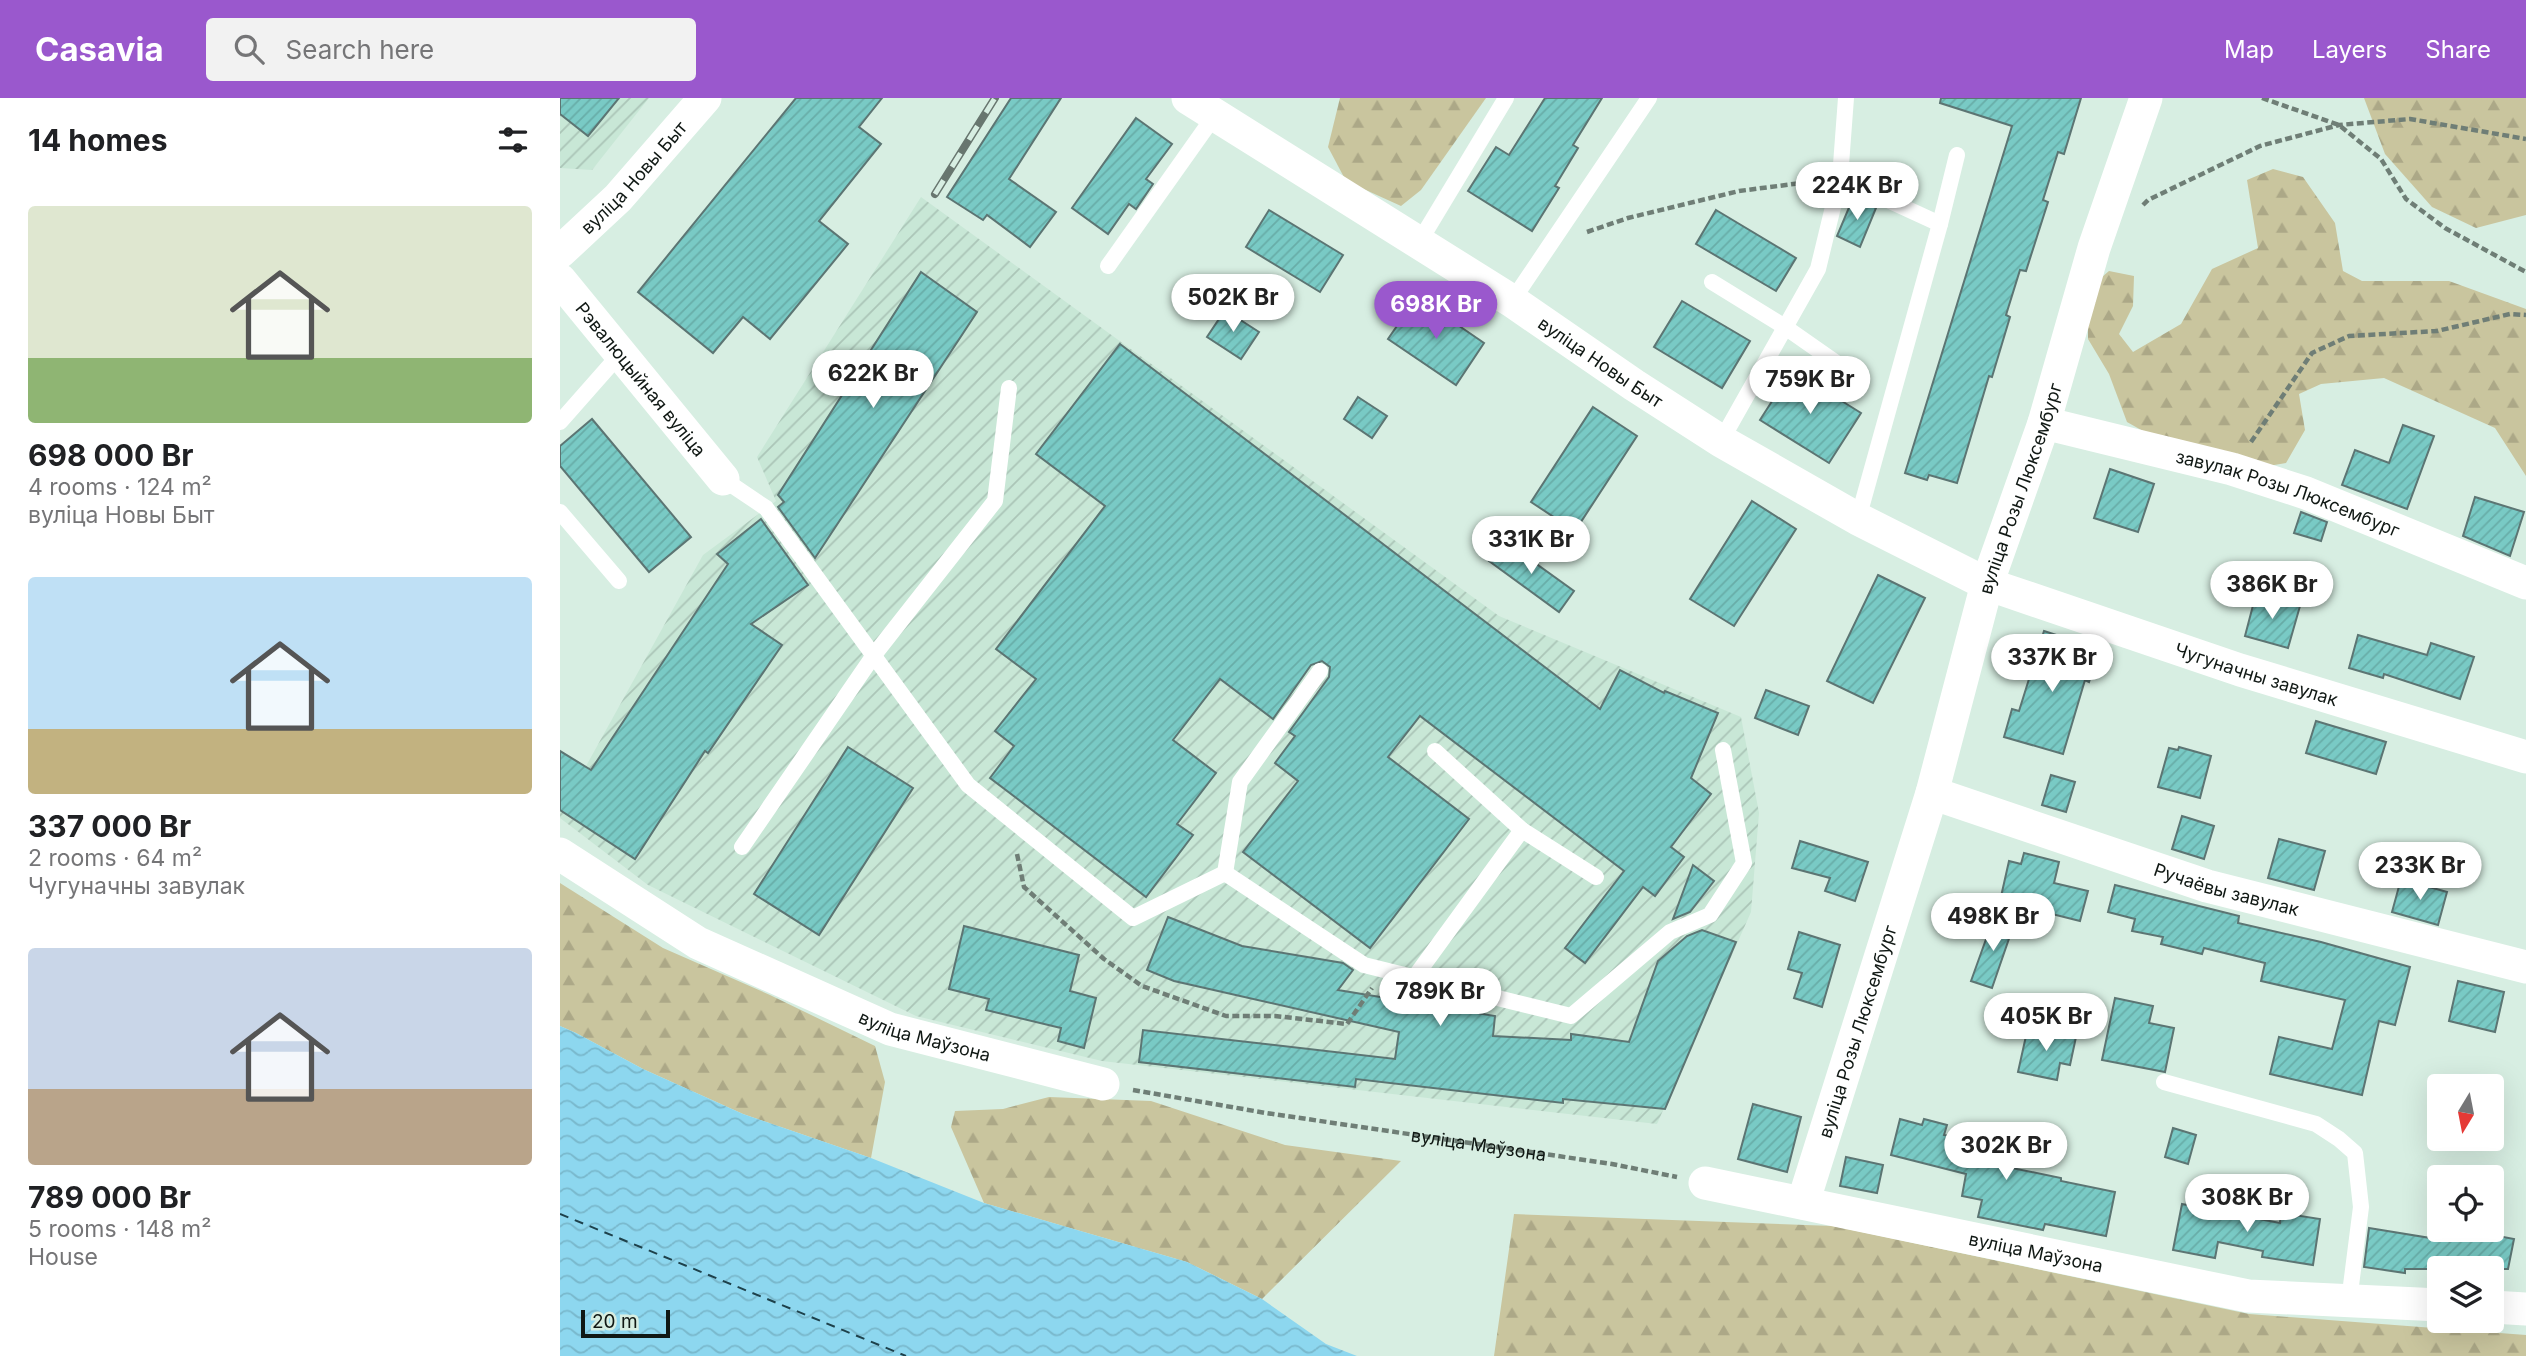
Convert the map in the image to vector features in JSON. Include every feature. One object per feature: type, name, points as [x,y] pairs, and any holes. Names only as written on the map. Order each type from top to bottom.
[{"type":"street","name":"вуліца Новы Быт","points":[[560,252],[618,198],[705,98]]},
{"type":"street","name":"вуліца Розы Люксембург","points":[[1803,1203],[1932,793],[1987,584],[2043,423],[2094,248],[2146,98]]},
{"type":"street","name":"вуліца Новы Быт","points":[[1201,107],[1512,301],[1721,441],[1858,519],[1987,584]]},
{"type":"street","name":"Рэвалюцыйная вуліца","points":[[560,280],[723,479]]},
{"type":"street","name":"завулак Розы Люксембург","points":[[2043,423],[2232,470],[2306,494],[2526,583]]},
{"type":"street","name":"Чугуначны завулак","points":[[1987,584],[2240,670],[2526,757]]},
{"type":"street","name":"Ручаёвы завулак","points":[[1932,793],[2207,886],[2526,967]]},
{"type":"street","name":"вуліца Маўзона","points":[[560,855],[698,943],[890,1029],[1103,1084]]},
{"type":"street","name":"вуліца Маўзона","points":[[1705,1183],[2248,1296],[2427,1304]]},
{"type":"street","points":[[2504,1308],[2526,1309]]},
{"type":"lane","points":[[1418,244],[1506,98]]},
{"type":"lane","points":[[1512,301],[1649,98]]},
{"type":"lane","points":[[1721,441],[1818,269],[1840,178],[1846,98]]},
{"type":"lane","points":[[1108,266],[1201,107]]},
{"type":"lane","points":[[1858,519],[1957,155]]},
{"type":"lane","points":[[1840,178],[1940,224]]},
{"type":"lane","points":[[1712,282],[1785,327],[1855,376]]},
{"type":"lane","points":[[560,422],[620,354]]},
{"type":"lane","points":[[742,848],[874,655],[995,501],[1009,388]]},
{"type":"lane","points":[[723,479],[766,508],[968,785],[1133,918],[1225,873]]},
{"type":"lane","points":[[560,512],[619,581]]},
{"type":"lane","points":[[1225,873],[1240,782],[1320,671]]},
{"type":"lane","points":[[1225,873],[1364,965],[1571,1016],[1670,932],[1710,915],[1744,863],[1723,750]]},
{"type":"lane","points":[[1436,751],[1522,830],[1596,877]]},
{"type":"lane","points":[[1414,978],[1522,830]]},
{"type":"lane","points":[[2164,1082],[2316,1124],[2355,1153],[2361,1207],[2350,1301]]},
{"type":"path","points":[[2262,98],[2339,125],[2381,159],[2406,199],[2445,228],[2526,272]]},
{"type":"path","points":[[2139,208],[2148,200],[2260,146],[2339,125],[2410,119],[2526,139]]},
{"type":"path","points":[[1550,245],[1628,218],[1740,191],[1840,178]]},
{"type":"path","points":[[2232,470],[2312,353],[2349,336],[2437,331],[2510,314],[2526,315]]},
{"type":"path","points":[[1009,818],[1024,887],[1104,958],[1142,986],[1226,1016],[1275,1016],[1347,1024],[1385,970]]},
{"type":"path","name":"вуліца Маўзона","points":[[1103,1084],[1266,1113],[1612,1164],[1705,1183]]},
{"type":"shaded area","points":[[560,98],[649,98],[592,170],[560,168]]},
{"type":"shaded area","points":[[921,197],[1499,616],[1741,717],[1759,813],[1751,912],[1657,1124],[1102,1061],[916,1016],[648,885],[560,818],[560,813],[703,555],[776,501],[757,457]]},
{"type":"green space","points":[[1340,98],[1486,98],[1421,190],[1401,206],[1346,181],[1328,147]]},
{"type":"green space","points":[[2364,98],[2526,98],[2526,215],[2476,228],[2432,207],[2385,154]]},
{"type":"green space","points":[[2273,169],[2303,177],[2335,223],[2343,271],[2362,281],[2449,281],[2526,309],[2526,476],[2495,428],[2384,378],[2321,384],[2299,394],[2305,430],[2286,463],[2251,469],[2166,444],[2127,422],[2109,374],[2088,339],[2088,311],[2095,283],[2109,271],[2134,276],[2133,306],[2119,334],[2133,352],[2181,324],[2212,269],[2258,248],[2247,180]]},
{"type":"green space","points":[[560,883],[663,948],[770,995],[875,1046],[885,1082],[871,1158],[743,1114],[643,1069],[560,1026]]},
{"type":"green space","points":[[1049,1097],[1151,1101],[1285,1145],[1401,1161],[1262,1299],[1187,1262],[984,1203],[951,1127],[955,1111],[1003,1109]]},
{"type":"green space","points":[[1514,1214],[1833,1226],[2249,1314],[2427,1327],[2427,1333],[2526,1335],[2526,1356],[1494,1356]]},
{"type":"water","points":[[560,1026],[643,1069],[743,1114],[871,1158],[984,1203],[1187,1262],[1262,1299],[1326,1344],[1357,1356],[560,1356]]},
{"type":"building","points":[[560,98],[619,98],[588,136],[560,114]]},
{"type":"building","points":[[796,98],[882,98],[859,127],[881,144],[819,221],[848,244],[770,339],[743,317],[713,353],[638,292]]},
{"type":"building","points":[[1011,98],[1061,98],[1009,179],[1056,212],[1030,247],[987,215],[983,220],[947,197]]},
{"type":"building","points":[[1545,98],[1602,98],[1573,145],[1578,148],[1555,186],[1559,188],[1532,231],[1468,191],[1496,147],[1509,155]]},
{"type":"building","points":[[1941,98],[2081,98],[2064,154],[2058,152],[2043,200],[2048,202],[2026,271],[2020,270],[2006,315],[2010,317],[1957,483],[1929,475],[1927,480],[1905,473],[2012,126],[1940,103]]},
{"type":"building","points":[[1136,118],[1172,144],[1146,179],[1153,184],[1136,209],[1129,204],[1108,234],[1072,208]]},
{"type":"building","points":[[1853,198],[1876,208],[1860,247],[1837,236]]},
{"type":"building","points":[[1269,210],[1343,255],[1320,292],[1246,247]]},
{"type":"building","points":[[1716,210],[1796,258],[1776,291],[1696,244]]},
{"type":"building","points":[[921,272],[977,312],[815,558],[778,507],[784,502],[778,495]]},
{"type":"building","points":[[1417,297],[1484,343],[1456,385],[1388,339]]},
{"type":"building","points":[[1682,301],[1750,341],[1722,388],[1654,347]]},
{"type":"building","points":[[1225,310],[1259,332],[1241,359],[1207,337]]},
{"type":"building","points":[[1120,344],[1600,709],[1620,670],[1664,693],[1665,691],[1718,713],[1691,778],[1711,794],[1671,847],[1684,857],[1655,896],[1643,887],[1585,963],[1565,948],[1624,871],[1420,716],[1388,757],[1469,819],[1370,948],[1243,852],[1298,781],[1275,763],[1295,736],[1289,732],[1329,677],[1330,667],[1322,661],[1311,665],[1273,719],[1220,679],[1173,740],[1216,773],[1177,824],[1193,835],[1146,897],[990,778],[1014,746],[995,731],[1036,679],[996,649],[1105,506],[1036,454]]},
{"type":"building","points":[[1792,370],[1861,413],[1829,463],[1760,420]]},
{"type":"building","points":[[1358,397],[1387,416],[1372,438],[1344,419]]},
{"type":"building","points":[[1593,407],[1637,436],[1575,531],[1531,502]]},
{"type":"building","points":[[592,419],[691,537],[649,572],[560,466],[560,446]]},
{"type":"building","points":[[2403,425],[2434,436],[2407,509],[2342,485],[2355,450],[2389,463]]},
{"type":"building","points":[[2110,469],[2154,484],[2138,532],[2094,518]]},
{"type":"building","points":[[2475,497],[2524,512],[2510,556],[2463,536]]},
{"type":"building","points":[[1752,501],[1796,529],[1734,626],[1690,599]]},
{"type":"building","points":[[2301,512],[2327,522],[2321,541],[2294,533]]},
{"type":"building","points":[[761,519],[808,585],[751,624],[782,645],[708,753],[705,751],[635,859],[560,810],[560,751],[591,770],[728,564],[717,554]]},
{"type":"building","points":[[1503,540],[1574,591],[1559,612],[1489,561]]},
{"type":"building","points":[[1878,575],[1925,598],[1873,703],[1827,681]]},
{"type":"building","points":[[2256,594],[2300,606],[2288,648],[2245,636]]},
{"type":"building","points":[[2044,631],[2090,646],[2087,654],[2097,657],[2089,682],[2085,680],[2063,754],[2004,737],[2012,709],[2019,711]]},
{"type":"building","points":[[2358,635],[2427,655],[2431,643],[2474,657],[2460,699],[2384,674],[2383,678],[2349,668]]},
{"type":"building","points":[[1766,690],[1809,706],[1798,735],[1755,718]]},
{"type":"building","points":[[2316,721],[2386,742],[2376,774],[2306,753]]},
{"type":"building","points":[[848,747],[913,788],[819,935],[754,894]]},
{"type":"building","points":[[2179,747],[2211,756],[2200,798],[2158,787],[2169,748],[2178,750]]},
{"type":"building","points":[[2051,775],[2075,782],[2066,812],[2042,805]]},
{"type":"building","points":[[2182,816],[2214,826],[2204,859],[2172,849]]},
{"type":"building","points":[[2279,839],[2325,851],[2314,890],[2268,878]]},
{"type":"building","points":[[1800,841],[1868,862],[1855,901],[1825,891],[1830,878],[1792,868]]},
{"type":"building","points":[[2024,853],[2059,862],[2054,883],[2088,891],[2080,921],[2000,901],[2009,861],[2021,864]]},
{"type":"building","points":[[1693,865],[1714,881],[1690,912],[1673,919]]},
{"type":"building","points":[[2401,879],[2447,892],[2438,925],[2392,912]]},
{"type":"building","points":[[2115,885],[2239,916],[2238,923],[2321,942],[2410,967],[2395,1025],[2379,1021],[2362,1095],[2270,1074],[2279,1037],[2332,1049],[2345,1000],[2261,981],[2265,963],[2204,948],[2202,954],[2161,944],[2163,937],[2132,931],[2135,919],[2108,912]]},
{"type":"building","points":[[1168,917],[1242,946],[1343,963],[1353,970],[1338,990],[1495,1016],[1493,1036],[1571,1040],[1571,1034],[1629,1042],[1658,961],[1687,936],[1702,930],[1736,942],[1665,1109],[1563,1099],[1563,1103],[1356,1079],[1355,1087],[1139,1062],[1143,1030],[1395,1059],[1399,1032],[1174,981],[1147,970]]},
{"type":"building","points":[[1994,917],[2014,924],[1992,988],[1971,981]]},
{"type":"building","points":[[964,926],[1079,955],[1070,991],[1096,998],[1084,1048],[1058,1041],[1061,1028],[986,1010],[989,999],[949,989]]},
{"type":"building","points":[[1799,932],[1840,945],[1822,1007],[1794,998],[1802,973],[1788,969]]},
{"type":"building","points":[[2458,981],[2504,992],[2495,1032],[2449,1021]]},
{"type":"building","points":[[2115,998],[2153,1006],[2149,1023],[2174,1028],[2165,1072],[2102,1060]]},
{"type":"building","points":[[2028,1027],[2076,1037],[2070,1065],[2060,1063],[2057,1080],[2018,1072]]},
{"type":"building","points":[[1753,1104],[1801,1117],[1787,1172],[1738,1159]]},
{"type":"building","points":[[1900,1119],[1922,1125],[1924,1119],[1947,1125],[1944,1135],[2006,1148],[2002,1166],[2115,1192],[2106,1236],[2045,1224],[2043,1230],[1978,1217],[1982,1200],[1962,1196],[1966,1174],[1891,1155]]},
{"type":"building","points":[[2173,1128],[2196,1135],[2188,1164],[2165,1157]]},
{"type":"building","points":[[1846,1157],[1883,1165],[1877,1193],[1840,1186]]},
{"type":"building","points":[[2182,1204],[2280,1223],[2281,1213],[2320,1219],[2313,1265],[2262,1257],[2263,1251],[2218,1242],[2215,1258],[2173,1250]]},
{"type":"building","points":[[2369,1228],[2427,1237],[2427,1242],[2504,1242],[2504,1237],[2514,1239],[2508,1269],[2504,1269],[2504,1256],[2427,1256],[2427,1269],[2405,1269],[2405,1273],[2364,1267]]},
{"type":"ferry route","points":[[560,1214],[906,1356]]},
{"type":"railway","points":[[935,194],[995,98]]}]
